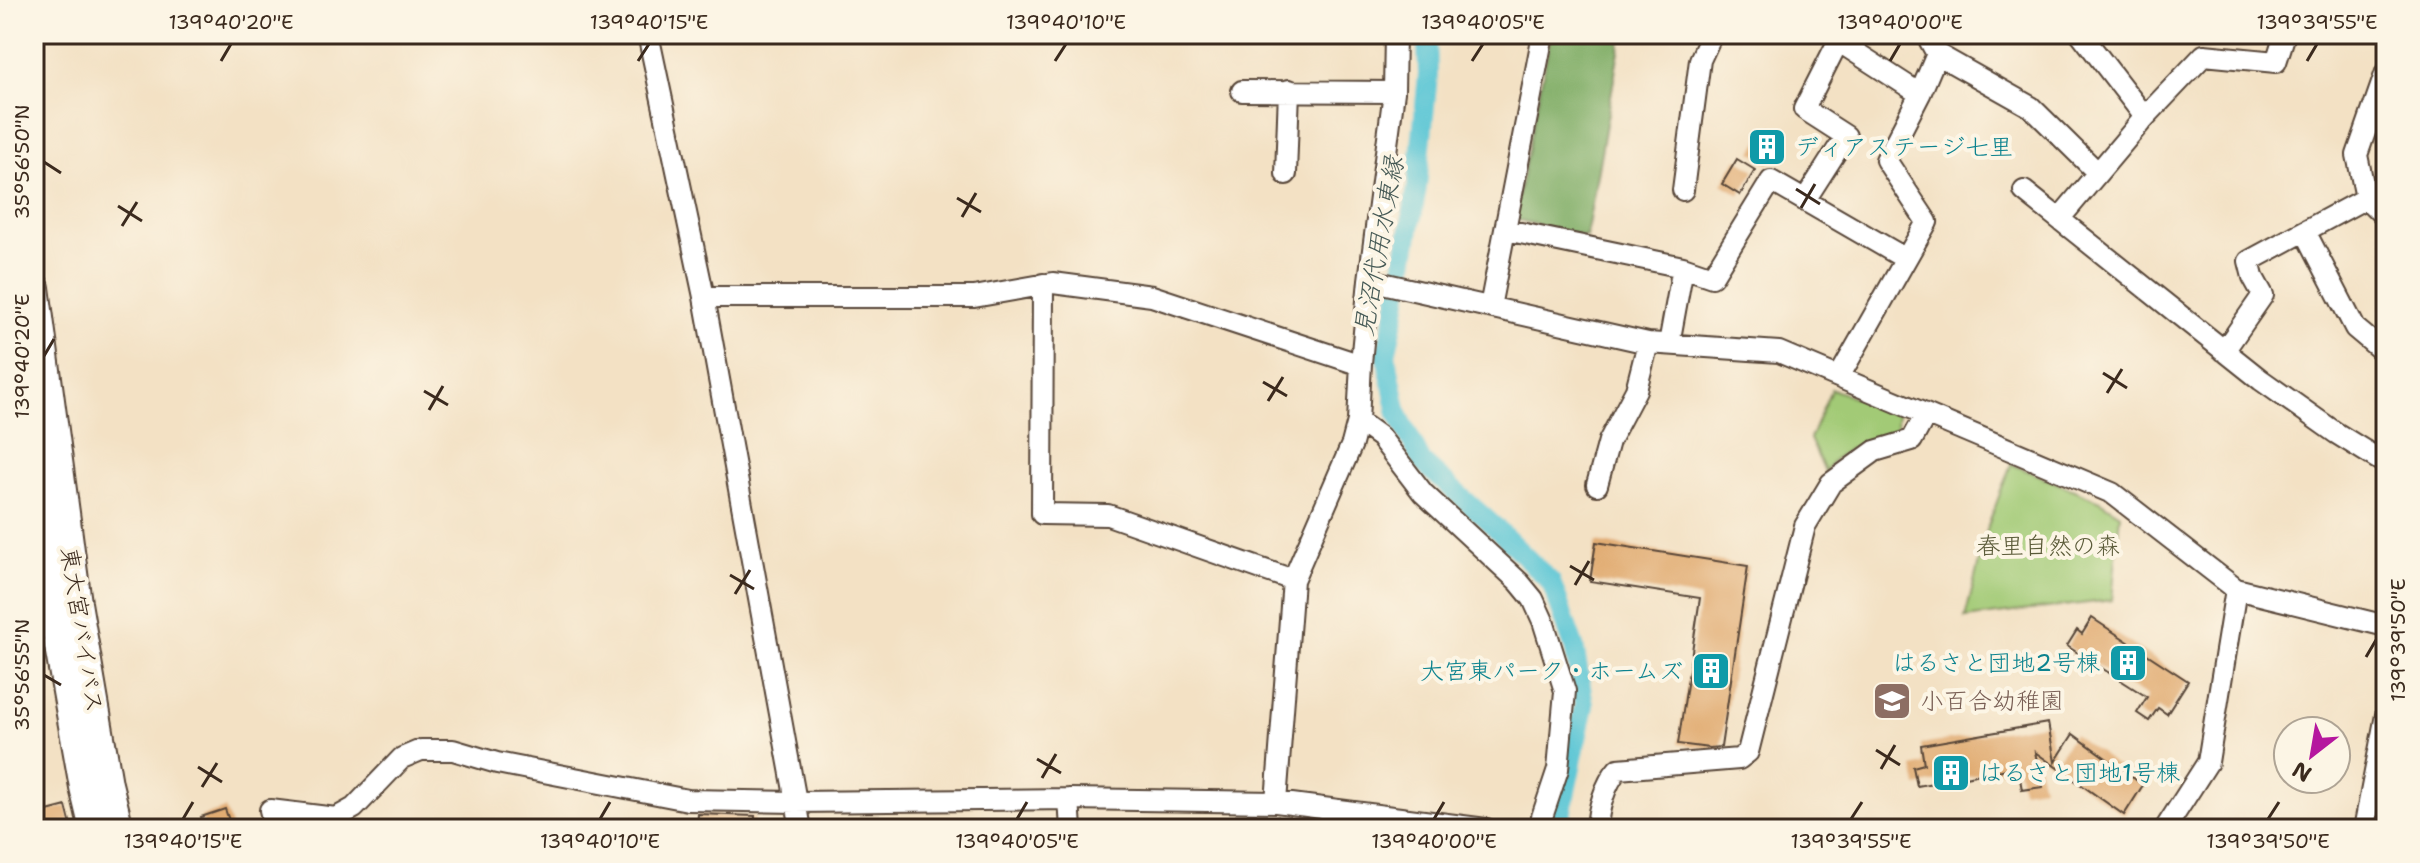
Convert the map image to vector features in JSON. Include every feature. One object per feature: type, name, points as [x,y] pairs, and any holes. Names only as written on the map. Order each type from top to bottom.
[{"type":"highway","name":"東大宮バイパス","points":[[34,288],[76,603],[107,784],[118,829]]},
{"type":"highway","name":"東大宮バイパス","points":[[34,480],[42,545],[95,829]]},
{"type":"street","points":[[648,34],[704,297],[801,829]]},
{"type":"street","points":[[1276,802],[1293,580],[1352,444],[1358,421],[1361,363],[1376,281],[1394,92],[1395,34]]},
{"type":"street","points":[[1490,307],[1543,34]]},
{"type":"street","points":[[1683,190],[1700,60],[1712,34]]},
{"type":"street","points":[[1926,34],[1937,54],[2031,107],[2098,173]]},
{"type":"street","points":[[2081,34],[2145,117]]},
{"type":"street","points":[[2060,218],[2145,117],[2204,55],[2276,62],[2285,34]]},
{"type":"street","points":[[1805,200],[1846,136],[1804,109],[1840,38],[1920,94]]},
{"type":"street","points":[[1839,377],[1927,222],[1886,160],[1937,54]]},
{"type":"street","points":[[2386,72],[2357,155],[2366,198],[2384,216],[2386,214]]},
{"type":"street","points":[[1286,174],[1289,90]]},
{"type":"street","points":[[1242,91],[1394,92]]},
{"type":"street","points":[[1506,230],[1683,267],[1712,277],[1771,181],[1906,259]]},
{"type":"street","points":[[2024,191],[2224,351],[2336,433],[2386,464]]},
{"type":"street","points":[[2224,351],[2263,295],[2249,261],[2366,198]]},
{"type":"street","points":[[2305,231],[2355,328],[2386,354]]},
{"type":"street","points":[[1597,485],[1609,441],[1658,344],[1683,267]]},
{"type":"street","points":[[1376,281],[1658,344],[1779,352],[2112,493],[2236,589],[2386,626]]},
{"type":"street","points":[[704,297],[974,297],[1053,283],[1152,296],[1361,363]]},
{"type":"street","points":[[1043,284],[1042,514],[1108,515],[1293,580]]},
{"type":"street","points":[[1597,829],[1597,819],[1610,779],[1618,769],[1739,759],[1748,752],[1805,526],[1831,483],[1875,451],[1912,440],[1925,416]]},
{"type":"street","points":[[1358,421],[1380,437],[1423,493],[1519,582],[1533,599],[1543,621],[1565,691],[1558,769],[1538,829]]},
{"type":"street","points":[[2165,829],[2208,762],[2236,589]]},
{"type":"street","points":[[2364,829],[2386,715]]},
{"type":"street","points":[[275,829],[270,810],[336,818],[354,808],[402,758],[421,750],[453,750],[497,763],[688,800],[1276,802],[1486,829]]},
{"type":"street","points":[[1069,799],[1071,829]]},
{"type":"green space","points":[[1551,34],[1622,34],[1586,237],[1514,219]]},
{"type":"green space","points":[[1831,389],[1898,413],[1896,431],[1847,450],[1825,472],[1810,439]]},
{"type":"green space","name":"春里自然の森","points":[[2011,464],[2098,500],[2120,514],[2112,600],[1965,618],[1988,526]]},
{"type":"building","name":"ディアステージ七里","points":[[1765,131],[1782,141],[1769,163],[1752,152]]},
{"type":"building","points":[[1737,159],[1755,170],[1740,195],[1722,184]]},
{"type":"building","name":"大宮東パーク・ホームズ","points":[[1596,542],[1748,566],[1721,747],[1678,744],[1700,598],[1590,581]]},
{"type":"building","name":"はるさと団地2号棟","points":[[2092,618],[2188,681],[2167,714],[2158,708],[2149,721],[2137,713],[2147,697],[2067,646],[2077,630],[2082,634]]},
{"type":"building","name":"はるさと団地1号棟","points":[[2048,723],[2055,762],[2073,734],[2143,785],[2124,815],[2035,752],[2043,787],[2022,790],[2018,767],[1917,786],[1913,767],[1924,764],[1921,745]]},
{"type":"building","points":[[66,806],[72,829],[39,829],[36,814]]},
{"type":"building","points":[[225,809],[232,829],[205,829],[201,817]]},
{"type":"building","points":[[698,814],[755,816],[755,829],[697,829]]},
{"type":"waterway","name":"見沼代用水東縁","points":[[1427,34],[1428,75],[1417,187],[1386,354],[1398,414],[1422,462],[1551,582],[1574,646],[1584,705],[1558,829]]},
{"type":"place","name":"ディアステージ七里","points":[[1767,147]]},
{"type":"place","name":"はるさと団地2号棟","points":[[2128,663]]},
{"type":"place","name":"大宮東パーク・ホームズ","points":[[1711,671]]},
{"type":"place","name":"小百合幼稚園","points":[[1892,701]]},
{"type":"place","name":"はるさと団地1号棟","points":[[1951,773]]}]
